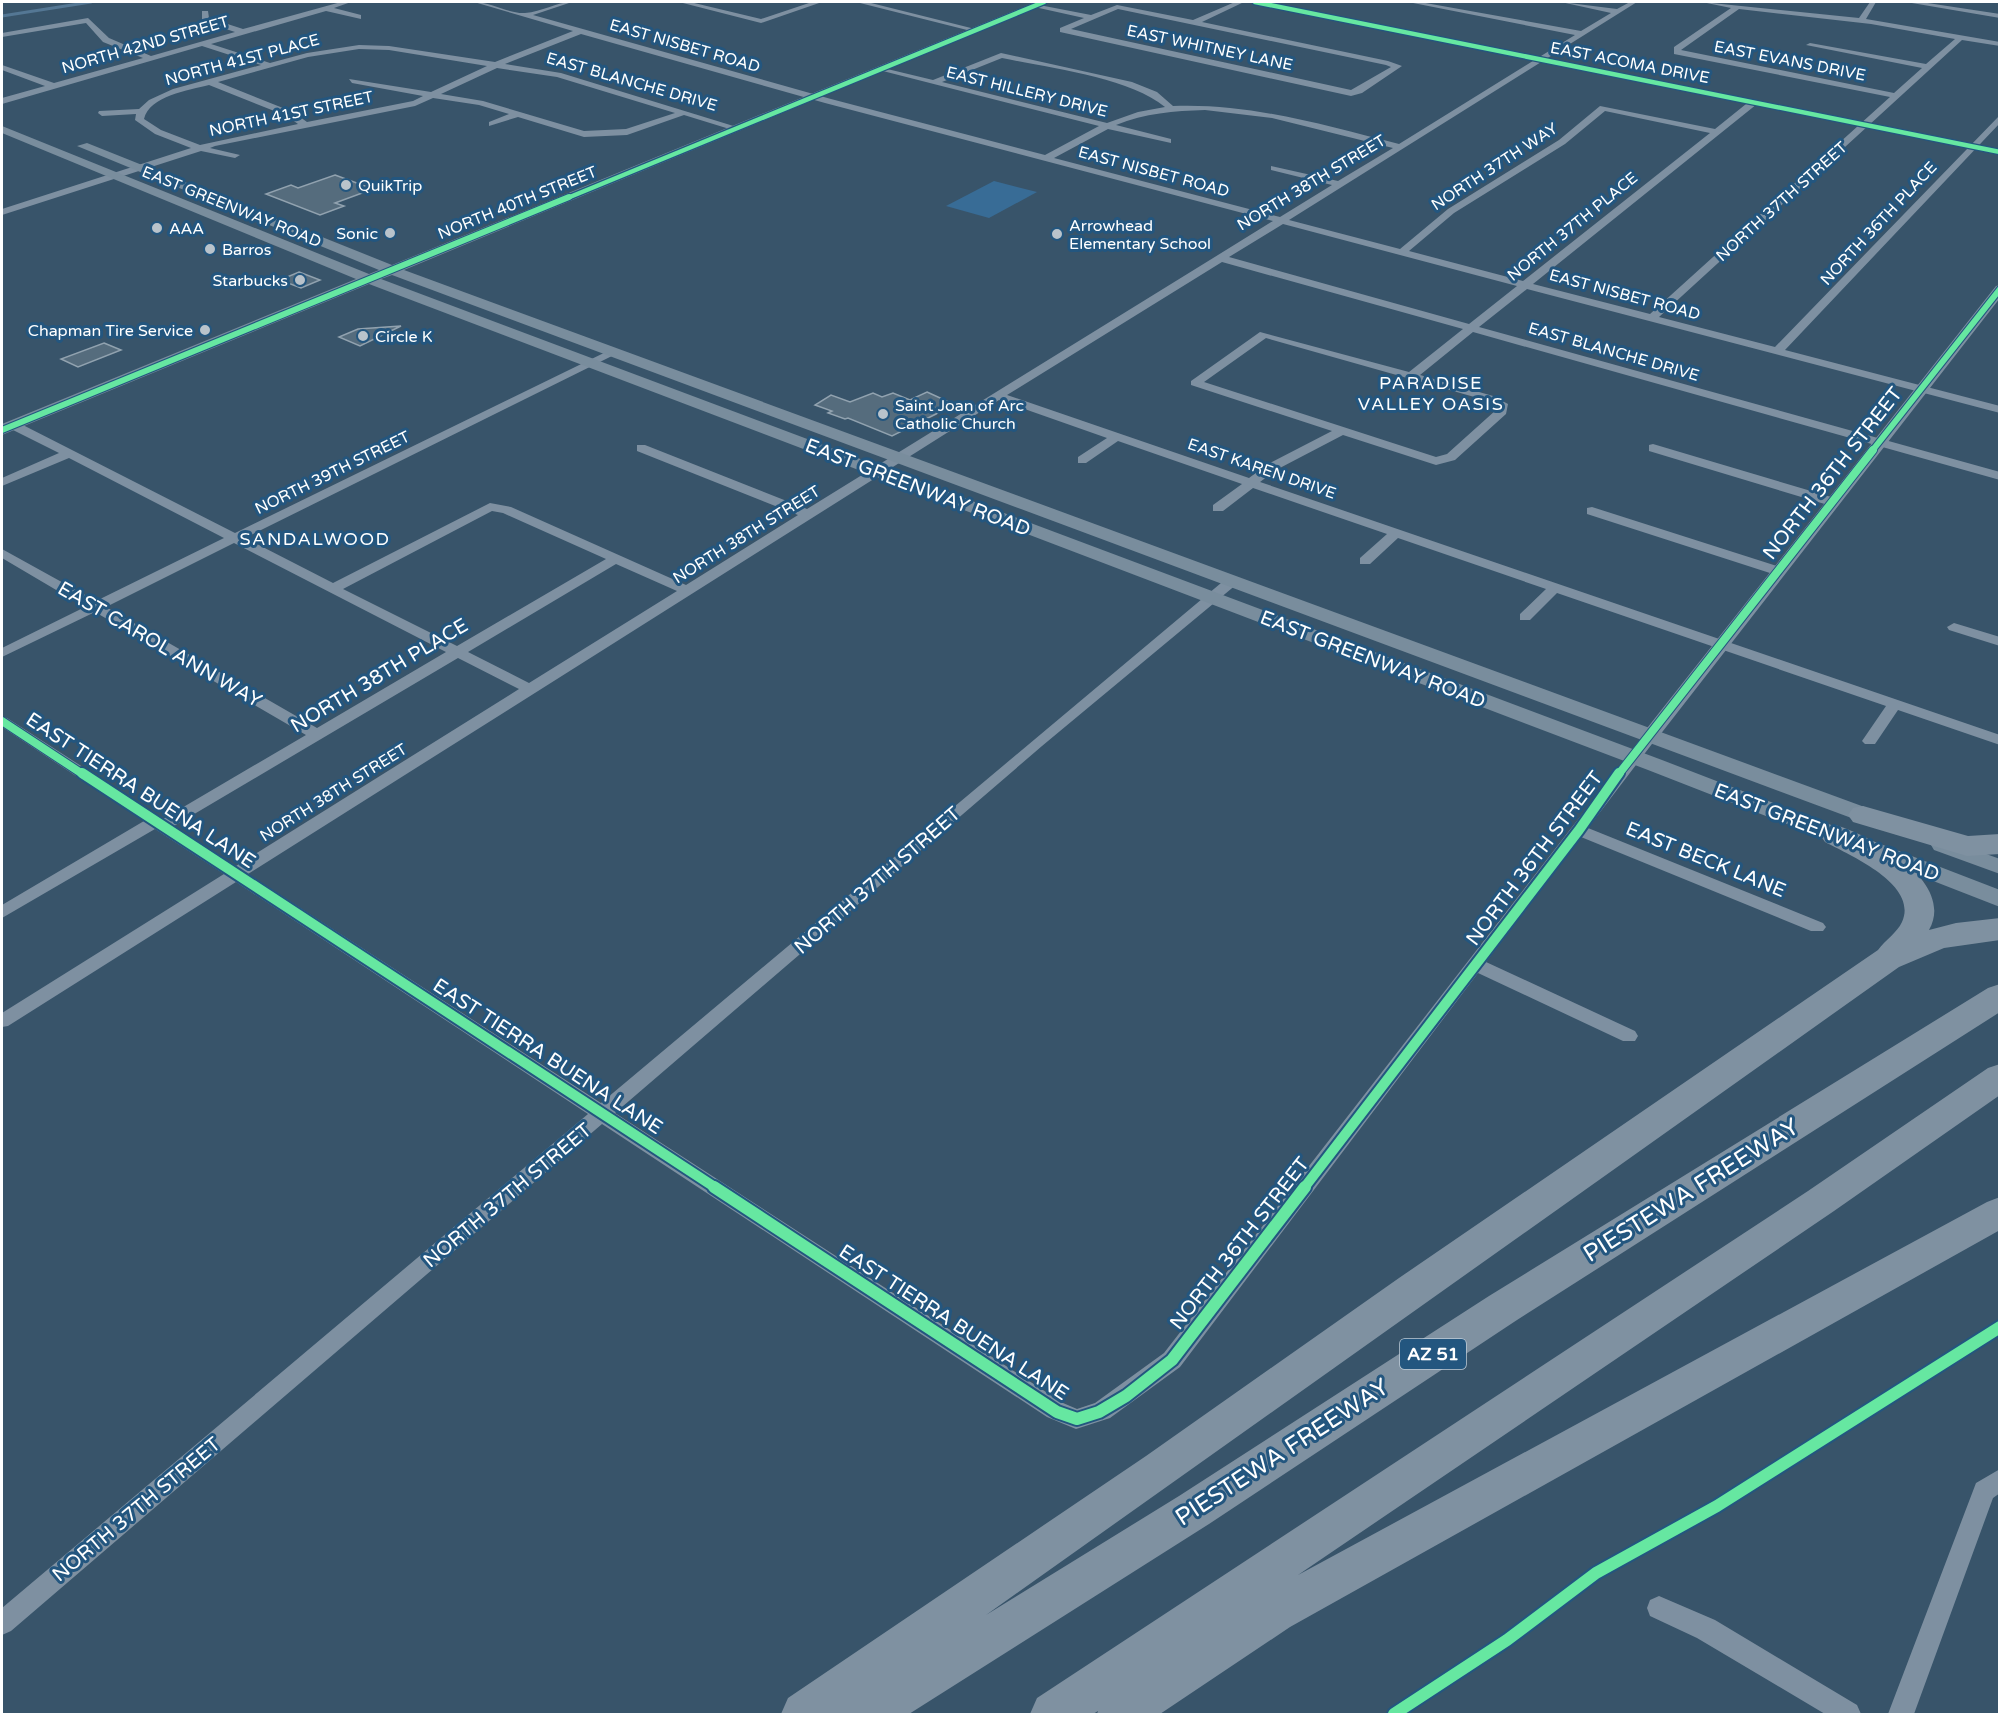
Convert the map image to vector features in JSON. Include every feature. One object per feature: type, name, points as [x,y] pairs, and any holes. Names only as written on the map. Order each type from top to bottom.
[{"type":"highway","points":[[1863,815],[1967,846],[2000,844]]},
{"type":"highway","points":[[1835,836],[1892,867],[1917,894],[1920,904],[1919,917],[1914,928],[1888,959]]},
{"type":"highway","points":[[804,1714],[1161,1469],[1413,1289],[1888,959],[1934,938],[1965,931],[2000,928]]},
{"type":"highway","name":"PIESTEWA FREEWAY","points":[[868,1714],[1194,1510],[1503,1308],[2000,996]]},
{"type":"highway","points":[[1053,1714],[1821,1201],[2000,1077]]},
{"type":"highway","points":[[1120,1714],[1274,1612],[2000,1212]]},
{"type":"main road","name":"NORTH 40TH STREET","points":[[7,428],[1039,4]]},
{"type":"main road","name":"EAST GREENWAY ROAD","points":[[2,129],[369,279],[1632,757],[2000,899]]},
{"type":"main road","points":[[28,140],[51,133]]},
{"type":"main road","name":"EAST GREENWAY ROAD","points":[[70,141],[391,270],[1650,735],[2000,867]]},
{"type":"main road","points":[[745,422],[768,409]]},
{"type":"street","name":"NORTH 42ND STREET","points":[[2,101],[326,6],[347,2]]},
{"type":"street","name":"EAST NISBET ROAD","points":[[477,2],[813,97],[2000,410]]},
{"type":"street","points":[[526,15],[569,2]]},
{"type":"street","points":[[683,2],[761,21],[818,2]]},
{"type":"street","points":[[860,2],[975,30]]},
{"type":"street","points":[[1039,4],[1089,18],[1117,7],[1194,22],[1240,2]]},
{"type":"street","name":"EAST ACOMA DRIVE","points":[[1256,2],[2000,152]]},
{"type":"street","points":[[1411,2],[1582,34]]},
{"type":"street","points":[[1564,2],[1618,12]]},
{"type":"street","points":[[1540,59],[1634,2]]},
{"type":"street","points":[[1705,2],[1862,21],[2000,44]]},
{"type":"street","points":[[1862,21],[1873,2]]},
{"type":"street","points":[[1910,2],[2000,16]]},
{"type":"street","points":[[326,6],[358,17]]},
{"type":"street","name":"EAST EVANS DRIVE","points":[[1737,7],[1677,48],[1677,52],[1897,96]]},
{"type":"street","points":[[205,13],[205,19],[242,32]]},
{"type":"street","name":"EAST WHITNEY LANE","points":[[1089,18],[1063,30],[1350,93],[1359,91],[1398,66],[1194,22]]},
{"type":"street","points":[[2,35],[88,20],[106,40],[150,58]]},
{"type":"street","name":"NORTH 41ST STREET","points":[[2,212],[201,148],[415,103],[530,49],[581,31]]},
{"type":"street","name":"NORTH 37TH STREET","points":[[1653,317],[1961,37]]},
{"type":"street","points":[[201,43],[270,66]]},
{"type":"street","name":"EAST BLANCHE DRIVE","points":[[412,51],[428,44]]},
{"type":"street","points":[[1810,45],[1929,67]]},
{"type":"street","name":"EAST BLANCHE DRIVE","points":[[360,47],[412,51],[558,75],[736,128]]},
{"type":"street","name":"NORTH 41ST PLACE","points":[[102,113],[141,111],[163,96],[210,82],[325,51],[360,47]]},
{"type":"street","points":[[933,83],[1001,55],[1143,89],[1154,94],[1172,109]]},
{"type":"street","name":"NORTH 38TH STREET","points":[[2,1021],[899,457],[1540,59]]},
{"type":"street","points":[[2,67],[53,86]]},
{"type":"street","name":"EAST HILLERY DRIVE","points":[[879,69],[1168,141]]},
{"type":"street","points":[[1074,78],[1083,73]]},
{"type":"street","points":[[352,81],[480,103],[592,135],[627,132],[683,112]]},
{"type":"street","points":[[210,82],[290,114],[305,125]]},
{"type":"street","name":"NORTH 37TH PLACE","points":[[1411,376],[1754,102]]},
{"type":"street","name":"NORTH 37TH WAY","points":[[1403,251],[1451,211],[1562,142],[1603,108],[1717,132]]},
{"type":"street","points":[[1047,158],[1109,126],[1143,113],[1172,109],[1239,110],[1401,147]]},
{"type":"street","points":[[141,111],[139,120],[144,124],[201,148],[235,155]]},
{"type":"street","points":[[492,124],[518,114]]},
{"type":"street","name":"NORTH 36TH PLACE","points":[[1779,350],[2000,117]]},
{"type":"street","points":[[585,143],[592,135]]},
{"type":"street","points":[[1274,168],[1339,184]]},
{"type":"street","name":"EAST BLANCHE DRIVE","points":[[1220,258],[2000,476]]},
{"type":"street","name":"NORTH 36TH STREET","points":[[1076,1419],[1088,1418],[1102,1411],[1172,1360],[1579,830],[1632,757],[2000,289]]},
{"type":"street","points":[[1264,334],[1411,376],[1502,404],[1502,411],[1451,457],[1436,461],[1340,432],[1195,383],[1264,334]]},
{"type":"street","name":"NORTH 39TH STREET","points":[[2,653],[612,352]]},
{"type":"street","name":"EAST KAREN DRIVE","points":[[998,396],[2000,740]]},
{"type":"street","points":[[7,428],[68,454],[530,689]]},
{"type":"street","points":[[1218,508],[1272,467],[1340,432]]},
{"type":"street","points":[[1082,460],[1116,437]]},
{"type":"street","points":[[641,448],[808,514]]},
{"type":"street","points":[[1653,448],[1833,502]]},
{"type":"street","points":[[2,482],[68,454]]},
{"type":"street","points":[[332,589],[490,507],[506,510],[687,590]]},
{"type":"street","points":[[1592,511],[1778,571]]},
{"type":"street","points":[[1365,561],[1396,533]]},
{"type":"street","name":"EAST CAROL ANN WAY","points":[[2,553],[318,735]]},
{"type":"street","name":"NORTH 38TH PLACE","points":[[2,912],[318,735],[615,559]]},
{"type":"street","name":"NORTH 37TH STREET","points":[[2,1623],[1232,581]]},
{"type":"street","points":[[1525,617],[1555,587]]},
{"type":"street","points":[[1954,627],[2000,642]]},
{"type":"street","points":[[1870,741],[1895,704]]},
{"type":"street","name":"EAST TIERRA BUENA LANE","points":[[2,721],[1055,1410],[1076,1419]]},
{"type":"street","name":"EAST BECK LANE","points":[[1579,830],[1817,927]]},
{"type":"street","points":[[1476,965],[1629,1036]]},
{"type":"street","points":[[1901,1714],[1984,1491],[2000,1479]]},
{"type":"street","points":[[1659,1608],[1706,1629],[1848,1714]]},
{"type":"shaded area","points":[[994,181],[1037,192],[989,218],[946,206]]},
{"type":"building","points":[[335,175],[373,189],[335,203],[344,206],[320,215],[266,194],[291,185],[298,188]]},
{"type":"building","name":"Starbucks","points":[[299,272],[320,280],[301,288],[280,280]]},
{"type":"building","name":"Circle K","points":[[401,326],[360,346],[339,337],[358,329]]},
{"type":"building","points":[[104,343],[121,350],[78,367],[61,359]]},
{"type":"building","name":"Saint Joan of Arc Catholic Church","points":[[927,392],[949,402],[937,408],[942,410],[936,414],[892,436],[848,418],[828,413],[832,411],[815,405],[831,395],[850,402],[873,393],[882,397],[893,393],[910,400]]},
{"type":"waterway","points":[[2,16],[91,2]]},
{"type":"cycle path","points":[[2,430],[1044,2]]},
{"type":"cycle path","points":[[1255,2],[2000,152]]},
{"type":"cycle path","points":[[2,721],[1057,1412],[1074,1419],[1087,1417],[1113,1405],[1172,1360],[1579,830],[1623,768],[2000,289]]},
{"type":"cycle path","points":[[1394,1714],[1507,1640],[1596,1573],[1717,1506],[2000,1327]]},
{"type":"place","name":"QuikTrip","points":[[346,185]]},
{"type":"place","name":"AAA","points":[[157,228]]},
{"type":"place","name":"Sonic","points":[[390,233]]},
{"type":"place","name":"Arrowhead Elementary School","points":[[1057,234]]},
{"type":"place","name":"Barros","points":[[210,249]]},
{"type":"place","name":"Starbucks","points":[[300,280]]},
{"type":"place","name":"Chapman Tire Service","points":[[205,330]]},
{"type":"place","name":"Circle K","points":[[363,336]]},
{"type":"place","name":"Saint Joan of Arc Catholic Church","points":[[883,414]]},
{"type":"district","name":"PARADISE VALLEY OASIS","points":[[1431,394]]},
{"type":"district","name":"SANDALWOOD","points":[[315,539]]}]
